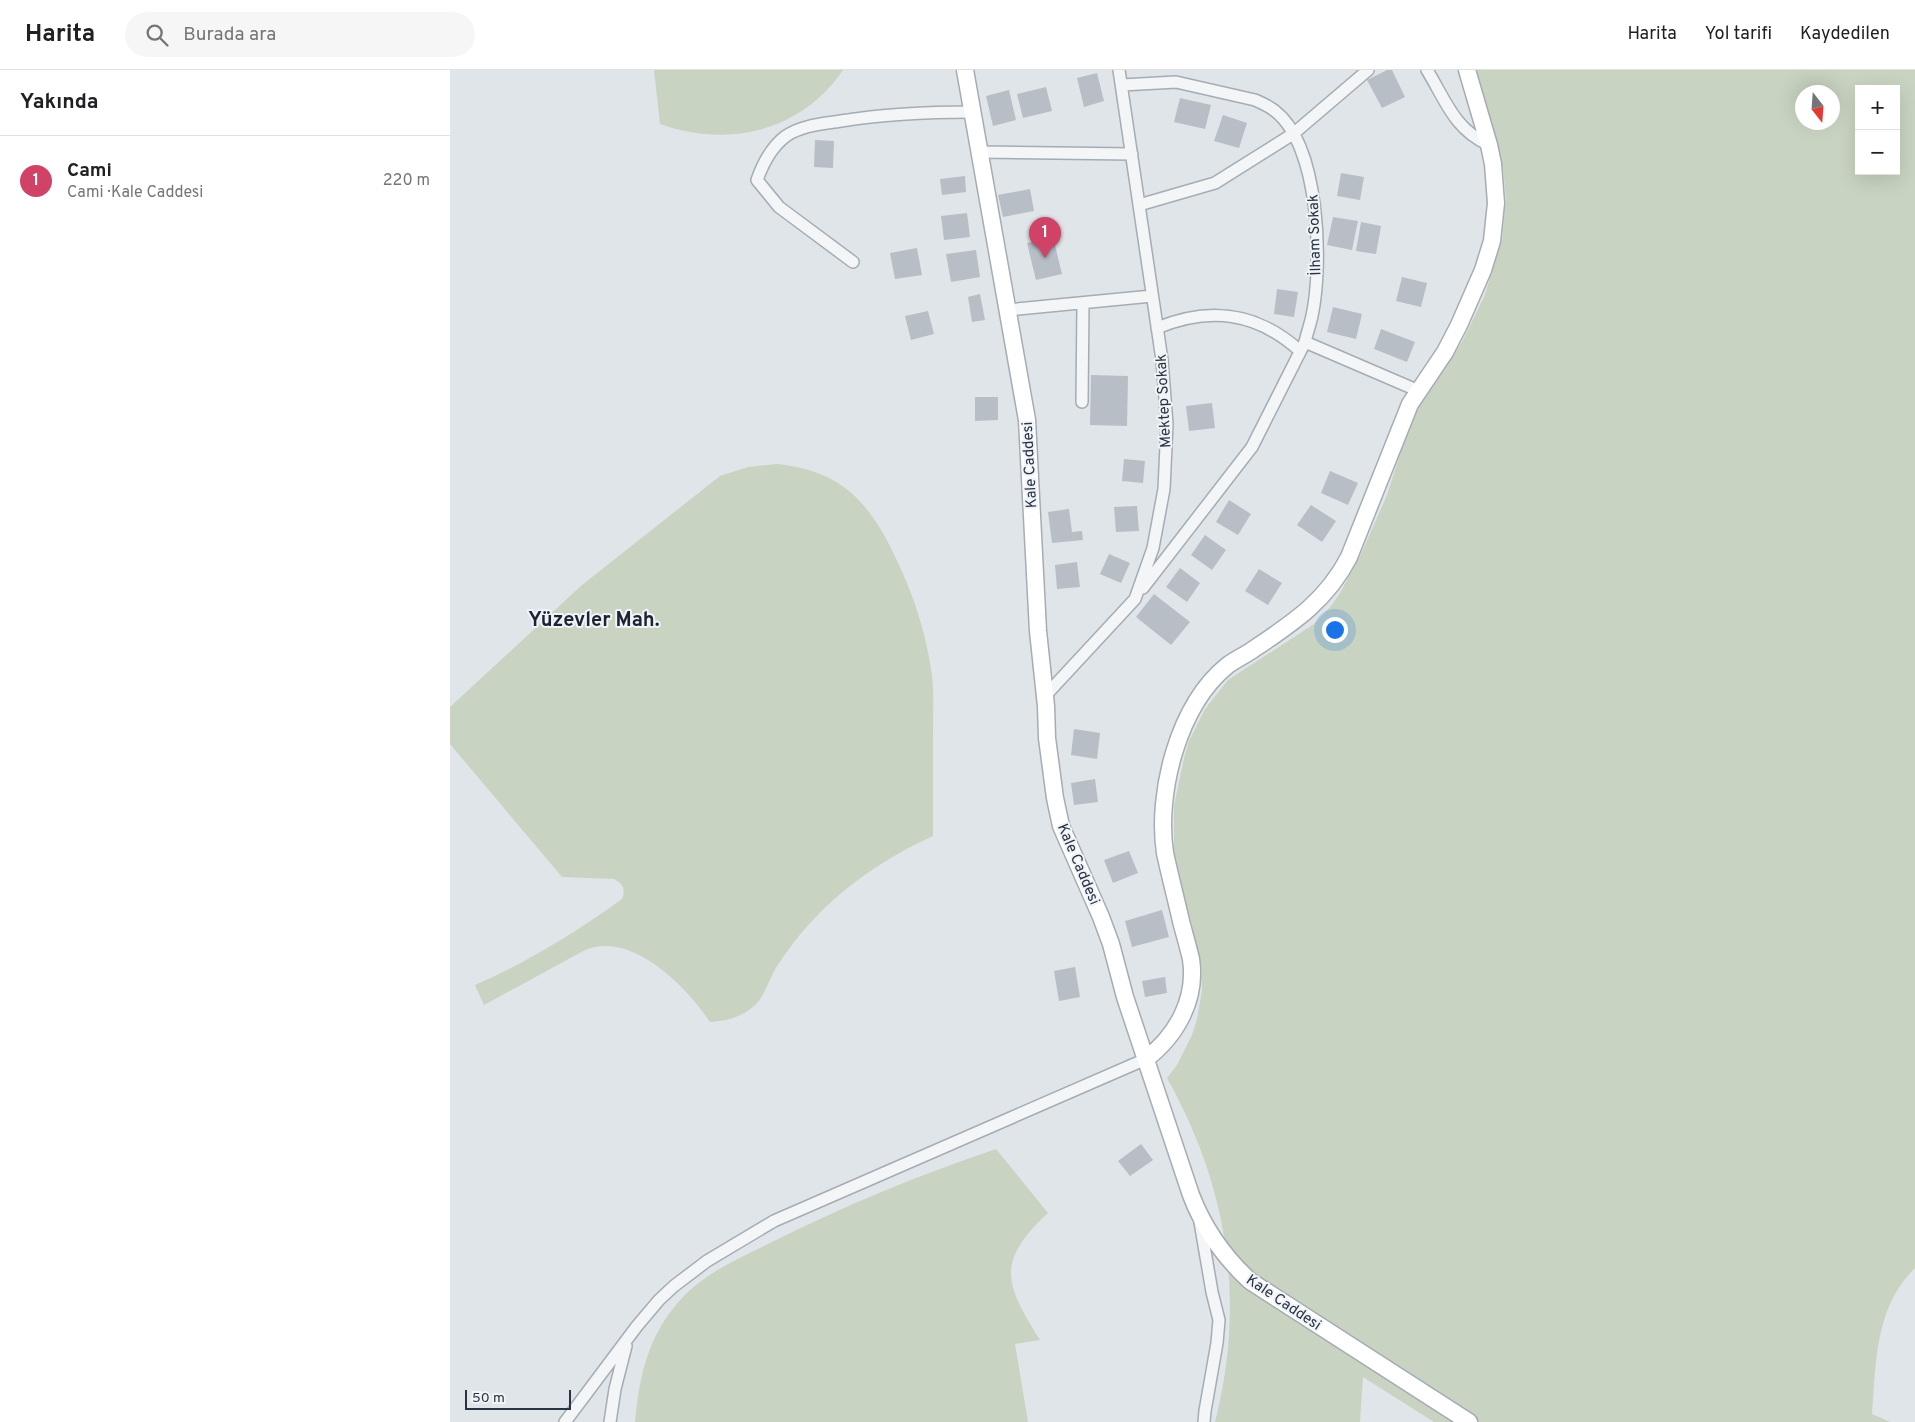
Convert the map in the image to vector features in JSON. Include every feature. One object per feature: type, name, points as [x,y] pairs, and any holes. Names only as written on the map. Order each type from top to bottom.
[{"type":"street","name":"Kale Caddesi","points":[[965,70],[1027,420],[1038,631],[1050,770],[1061,826],[1101,917],[1198,1213],[1216,1244],[1232,1264],[1250,1281],[1469,1422]]},
{"type":"street","name":"Mektep Sokak","points":[[1045,696],[1135,599],[1153,548],[1164,489],[1167,416],[1162,360],[1119,70]]},
{"type":"street","points":[[1139,205],[1215,183],[1293,134],[1368,70]]},
{"type":"street","points":[[1427,70],[1457,122],[1472,136],[1489,145]]},
{"type":"street","points":[[565,1422],[648,1313],[674,1286],[707,1261],[767,1225],[1146,1059],[1167,1041],[1175,1030],[1187,1005],[1191,990],[1191,959],[1162,836],[1165,794],[1176,750],[1181,734],[1202,695],[1220,673],[1306,612],[1332,586],[1349,558],[1410,404],[1445,352],[1460,324],[1487,259],[1496,203],[1489,145],[1467,70]]},
{"type":"street","name":"İlham Sokak","points":[[1122,85],[1176,82],[1255,100],[1275,111],[1288,125],[1293,134],[1306,167],[1316,216],[1316,287],[1312,316],[1302,346],[1252,447],[1135,599]]},
{"type":"street","points":[[852,262],[779,207],[757,180],[771,151],[786,137],[805,127],[898,114],[972,112]]},
{"type":"street","points":[[979,152],[1132,154]]},
{"type":"street","points":[[1007,310],[1152,296]]},
{"type":"street","points":[[1082,402],[1083,303]]},
{"type":"street","points":[[1157,328],[1187,318],[1218,315],[1233,316],[1263,325],[1302,346],[1419,391]]},
{"type":"street","points":[[1198,1213],[1219,1320],[1217,1343],[1204,1411],[1204,1422]]},
{"type":"street","points":[[610,1422],[615,1389],[628,1340]]},
{"type":"green space","points":[[654,70],[843,70],[826,91],[806,108],[785,121],[737,134],[711,134],[686,131],[660,124]]},
{"type":"green space","points":[[1474,70],[1915,70],[1915,1268],[1902,1283],[1892,1300],[1880,1336],[1872,1414],[1890,1422],[1434,1422],[1363,1377],[1360,1422],[1215,1422],[1224,1377],[1229,1333],[1230,1289],[1226,1245],[1205,1161],[1188,1119],[1167,1078],[1177,1065],[1192,1035],[1202,990],[1201,963],[1174,854],[1174,806],[1184,758],[1189,741],[1205,709],[1228,680],[1314,624],[1340,593],[1362,552],[1387,495],[1412,417],[1462,342],[1484,297],[1502,240],[1506,199],[1503,168]]},
{"type":"green space","points":[[777,464],[801,468],[822,475],[840,484],[855,496],[868,510],[879,527],[906,580],[924,634],[932,676],[933,836],[890,858],[834,900],[817,916],[786,953],[776,967],[758,1002],[745,1013],[734,1018],[710,1022],[687,993],[656,965],[639,955],[621,948],[603,946],[585,950],[484,1005],[475,985],[533,956],[569,935],[622,899],[624,890],[622,885],[614,879],[562,877],[450,744],[450,707],[582,585],[720,476],[748,467]]},
{"type":"green space","points":[[996,1149],[1048,1213],[1031,1230],[1019,1246],[1013,1260],[1011,1274],[1013,1288],[1019,1303],[1040,1340],[1015,1344],[1028,1422],[635,1422],[642,1375],[651,1346],[665,1319],[696,1285],[732,1262],[827,1216],[910,1180]]},
{"type":"building","points":[[1387,70],[1392,70],[1405,97],[1382,108],[1367,80]]},
{"type":"building","points":[[1097,73],[1104,101],[1084,107],[1077,78]]},
{"type":"building","points":[[1046,87],[1052,111],[1023,118],[1017,94]]},
{"type":"building","points":[[1009,90],[1016,120],[993,126],[986,96]]},
{"type":"building","points":[[1180,98],[1211,105],[1205,129],[1174,122]]},
{"type":"building","points":[[1223,115],[1247,123],[1239,148],[1214,141]]},
{"type":"building","points":[[815,140],[834,141],[833,168],[814,167]]},
{"type":"building","points":[[1341,173],[1364,177],[1360,200],[1337,196]]},
{"type":"building","points":[[965,176],[966,192],[942,195],[940,179]]},
{"type":"building","points":[[1030,189],[1034,211],[1003,217],[998,195]]},
{"type":"building","points":[[967,213],[970,237],[944,240],[941,216]]},
{"type":"building","points":[[1333,217],[1358,221],[1352,250],[1327,245]]},
{"type":"building","points":[[1361,222],[1381,226],[1376,254],[1356,251]]},
{"type":"building","points":[[1053,237],[1062,274],[1036,280],[1027,243]]},
{"type":"building","points":[[917,248],[922,275],[895,279],[890,253]]},
{"type":"building","points":[[976,250],[980,277],[951,282],[946,254]]},
{"type":"building","points":[[1402,277],[1427,283],[1421,307],[1396,301]]},
{"type":"building","points":[[1277,289],[1298,292],[1294,317],[1274,314]]},
{"type":"building","points":[[980,294],[985,320],[972,322],[968,297]]},
{"type":"building","points":[[1333,307],[1362,314],[1356,339],[1327,332]]},
{"type":"building","points":[[928,311],[934,334],[911,340],[905,316]]},
{"type":"building","points":[[1381,329],[1415,342],[1407,362],[1374,349]]},
{"type":"building","points":[[1091,375],[1128,376],[1127,426],[1090,425]]},
{"type":"building","points":[[975,397],[998,397],[998,420],[975,421]]},
{"type":"building","points":[[1212,403],[1215,428],[1189,431],[1186,406]]},
{"type":"building","points":[[1124,459],[1145,461],[1143,483],[1122,481]]},
{"type":"building","points":[[1330,471],[1358,483],[1348,505],[1321,493]]},
{"type":"building","points":[[1229,500],[1251,514],[1238,535],[1216,522]]},
{"type":"building","points":[[1311,505],[1336,521],[1322,542],[1297,525]]},
{"type":"building","points":[[1137,506],[1139,531],[1116,532],[1114,507]]},
{"type":"building","points":[[1069,509],[1072,532],[1082,531],[1083,540],[1052,543],[1048,512]]},
{"type":"building","points":[[1205,535],[1226,550],[1212,570],[1191,555]]},
{"type":"building","points":[[1109,554],[1130,563],[1121,583],[1100,574]]},
{"type":"building","points":[[1077,562],[1080,587],[1057,589],[1055,565]]},
{"type":"building","points":[[1180,568],[1200,583],[1187,602],[1166,587]]},
{"type":"building","points":[[1259,569],[1282,583],[1268,605],[1245,591]]},
{"type":"building","points":[[1154,594],[1190,622],[1171,645],[1136,617]]},
{"type":"building","points":[[1074,729],[1100,733],[1097,759],[1071,755]]},
{"type":"building","points":[[1095,779],[1098,802],[1074,805],[1071,783]]},
{"type":"building","points":[[1129,851],[1138,873],[1113,883],[1104,860]]},
{"type":"building","points":[[1162,910],[1169,937],[1132,947],[1125,921]]},
{"type":"building","points":[[1075,967],[1080,997],[1059,1001],[1054,971]]},
{"type":"building","points":[[1165,977],[1167,993],[1145,997],[1142,981]]},
{"type":"building","points":[[1141,1144],[1153,1160],[1130,1176],[1118,1161]]},
{"type":"place","name":"Cami","points":[[1045,258]]},
{"type":"district","name":"Yüzevler Mah.","points":[[594,619]]}]
